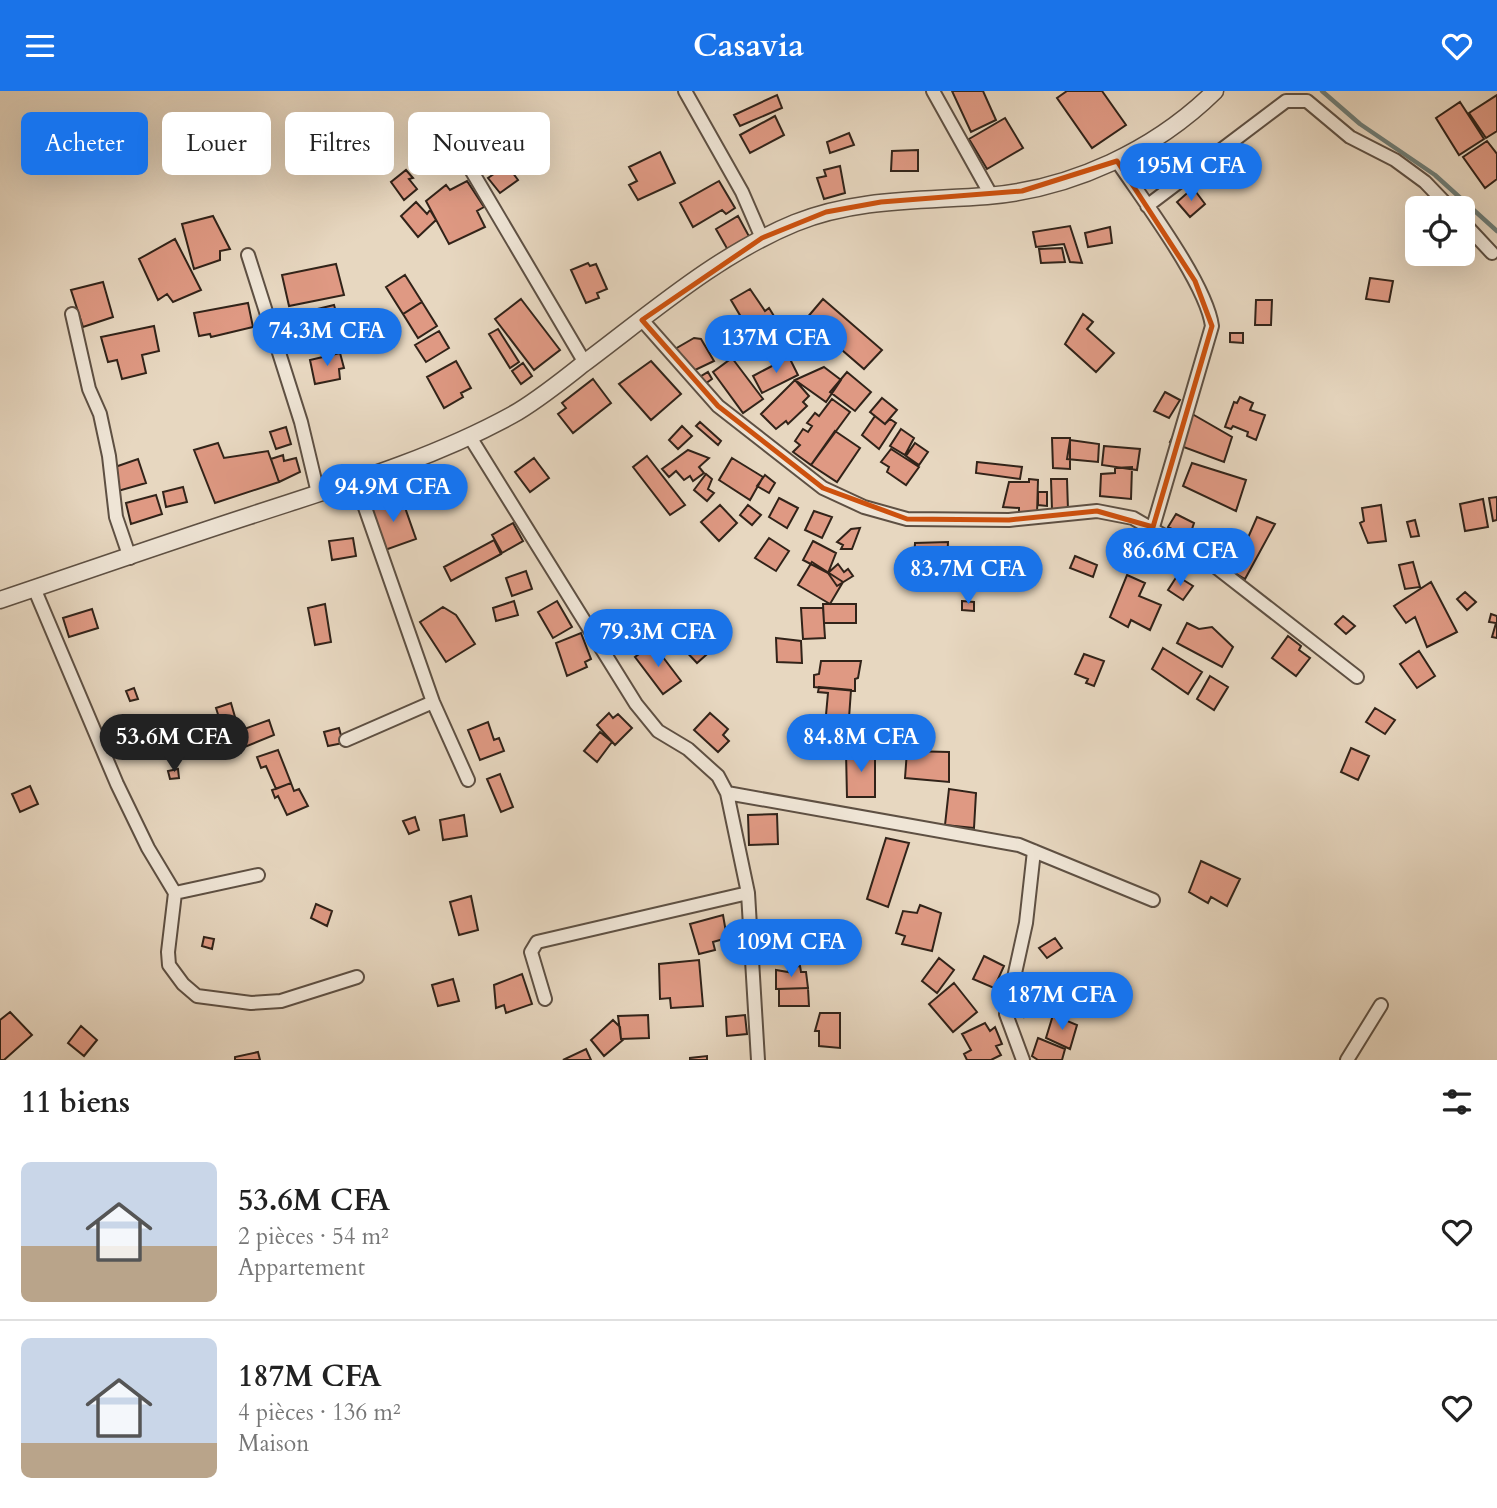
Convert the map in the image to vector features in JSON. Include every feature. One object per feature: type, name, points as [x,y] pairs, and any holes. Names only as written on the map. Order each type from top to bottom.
[{"type":"street","points":[[685,91],[742,192],[762,238]]},
{"type":"street","points":[[933,91],[991,195]]},
{"type":"street","points":[[0,600],[318,493],[470,437],[515,413],[705,273],[762,238],[826,212],[854,206],[991,195],[1048,185],[1116,161],[1184,118],[1215,91]]},
{"type":"street","points":[[1147,206],[1286,101],[1299,99],[1307,101],[1350,137],[1395,160],[1425,182],[1438,196]]},
{"type":"street","points":[[1116,161],[1195,281],[1210,312],[1212,326],[1153,527]]},
{"type":"street","points":[[474,175],[585,363]]},
{"type":"street","points":[[1475,235],[1492,253]]},
{"type":"street","points":[[248,255],[301,422],[318,493]]},
{"type":"street","points":[[72,314],[89,389],[100,414],[109,456],[116,517],[130,558]]},
{"type":"street","points":[[642,320],[718,406],[823,488],[864,507],[907,519],[1009,520],[1097,511],[1125,516],[1153,527],[1252,593],[1357,677]]},
{"type":"street","points":[[470,437],[636,704],[658,731],[688,750],[718,776],[727,793],[748,893],[758,1060]]},
{"type":"street","points":[[355,479],[433,702],[468,780]]},
{"type":"street","points":[[34,589],[117,784],[148,848],[175,893],[167,952],[169,965],[197,996],[224,1002],[281,1001],[357,977]]},
{"type":"street","points":[[346,740],[433,702]]},
{"type":"street","points":[[727,793],[1019,845],[1153,900]]},
{"type":"street","points":[[1023,1060],[1006,1014],[1026,923],[1034,851]]},
{"type":"street","points":[[175,893],[258,875]]},
{"type":"street","points":[[545,999],[531,951],[537,942],[748,893]]},
{"type":"street","points":[[1347,1060],[1381,1005]]},
{"type":"highlighted area","points":[[1117,161],[1195,281],[1212,326],[1153,527],[1097,511],[1009,520],[907,519],[823,488],[718,406],[642,320],[762,238],[826,212],[881,202],[1022,191]]},
{"type":"building","points":[[952,91],[983,91],[996,120],[971,132]]},
{"type":"building","points":[[1067,91],[1102,91],[1126,125],[1092,148],[1057,98]]},
{"type":"building","points":[[777,95],[782,108],[740,126],[734,115]]},
{"type":"building","points":[[1497,95],[1497,131],[1486,138],[1469,113]]},
{"type":"building","points":[[1460,102],[1484,139],[1459,155],[1436,118]]},
{"type":"building","points":[[775,116],[784,135],[750,153],[740,135]]},
{"type":"building","points":[[1005,118],[1023,148],[987,169],[969,139]]},
{"type":"building","points":[[849,133],[854,145],[830,153],[827,142]]},
{"type":"building","points":[[1487,141],[1497,154],[1497,179],[1485,188],[1463,157]]},
{"type":"building","points":[[1243,145],[1252,158],[1242,165],[1233,152]]},
{"type":"building","points":[[918,150],[918,171],[891,171],[892,151]]},
{"type":"building","points":[[660,152],[675,183],[638,200],[629,185],[637,181],[629,167]]},
{"type":"building","points":[[840,166],[845,193],[824,199],[817,178],[826,176],[824,170]]},
{"type":"building","points":[[406,170],[417,189],[404,200],[391,182]]},
{"type":"building","points":[[492,175],[514,175],[518,180],[500,193],[488,178]]},
{"type":"building","points":[[467,181],[484,207],[477,211],[485,227],[449,244],[426,201],[446,185],[450,190]]},
{"type":"building","points":[[719,181],[735,208],[726,214],[722,210],[693,227],[680,203]]},
{"type":"building","points":[[1193,188],[1205,204],[1190,217],[1177,202]]},
{"type":"building","points":[[416,202],[427,214],[430,210],[436,220],[418,237],[401,216]]},
{"type":"building","points":[[213,216],[230,249],[220,251],[220,260],[194,269],[182,224]]},
{"type":"building","points":[[738,216],[751,240],[729,252],[716,229]]},
{"type":"building","points":[[1070,226],[1082,263],[1070,262],[1064,244],[1036,247],[1033,232]]},
{"type":"building","points":[[1110,227],[1112,243],[1088,247],[1085,233]]},
{"type":"building","points":[[175,239],[201,290],[173,302],[167,294],[158,300],[139,259]]},
{"type":"building","points":[[1062,248],[1065,262],[1041,263],[1039,249]]},
{"type":"building","points":[[588,263],[590,266],[596,264],[607,289],[597,293],[599,298],[586,303],[571,270]]},
{"type":"building","points":[[336,264],[344,295],[289,306],[282,275]]},
{"type":"building","points":[[405,275],[422,302],[403,314],[386,287]]},
{"type":"building","points":[[1370,278],[1393,281],[1389,302],[1366,299]]},
{"type":"building","points":[[103,282],[113,317],[83,327],[71,290]]},
{"type":"building","points":[[750,289],[765,311],[769,308],[782,329],[765,338],[762,335],[755,339],[749,329],[756,325],[747,327],[731,300]]},
{"type":"building","points":[[521,299],[560,350],[534,370],[495,319]]},
{"type":"building","points":[[823,299],[882,350],[864,369],[806,319]]},
{"type":"building","points":[[1256,300],[1272,300],[1271,325],[1255,325]]},
{"type":"building","points":[[422,302],[437,326],[418,338],[403,314]]},
{"type":"building","points":[[248,303],[253,327],[211,337],[210,334],[199,336],[194,313]]},
{"type":"building","points":[[334,305],[341,329],[278,343],[272,320]]},
{"type":"building","points":[[1083,314],[1093,322],[1087,329],[1114,353],[1096,372],[1065,344]]},
{"type":"building","points":[[734,317],[743,336],[722,345],[714,325]]},
{"type":"building","points":[[154,326],[159,351],[142,355],[146,373],[122,379],[117,360],[108,362],[101,337]]},
{"type":"building","points":[[498,329],[519,362],[510,368],[489,334]]},
{"type":"building","points":[[439,331],[449,348],[426,362],[415,345]]},
{"type":"building","points":[[1230,333],[1243,333],[1243,343],[1230,342]]},
{"type":"building","points":[[694,338],[701,339],[714,361],[693,371],[675,349]]},
{"type":"building","points":[[340,353],[344,368],[339,369],[340,379],[315,384],[310,360]]},
{"type":"building","points":[[789,357],[798,375],[762,393],[753,376]]},
{"type":"building","points":[[732,358],[763,399],[743,413],[713,372]]},
{"type":"building","points":[[456,361],[471,388],[461,393],[463,397],[444,408],[427,377]]},
{"type":"building","points":[[651,361],[681,394],[651,420],[619,384]]},
{"type":"building","points":[[523,363],[532,376],[521,384],[512,371]]},
{"type":"building","points":[[824,367],[841,380],[826,402],[795,380]]},
{"type":"building","points":[[708,372],[712,379],[702,386],[698,378]]},
{"type":"building","points":[[847,372],[871,392],[855,411],[830,392]]},
{"type":"building","points":[[593,379],[611,403],[573,433],[558,414],[566,408],[562,403]]},
{"type":"building","points":[[795,380],[809,396],[803,402],[807,406],[788,424],[786,421],[776,429],[761,414]]},
{"type":"building","points":[[1165,392],[1180,400],[1169,418],[1154,411]]},
{"type":"building","points":[[1240,397],[1253,403],[1250,410],[1265,415],[1256,440],[1247,436],[1248,432],[1233,426],[1231,429],[1225,427],[1234,402],[1237,403]]},
{"type":"building","points":[[882,398],[897,410],[885,424],[870,412]]},
{"type":"building","points":[[832,399],[850,412],[811,465],[793,452],[800,445],[795,441],[803,429],[808,432],[812,426],[807,423],[815,413],[819,416]]},
{"type":"building","points":[[1187,411],[1232,437],[1224,462],[1170,442]]},
{"type":"building","points":[[875,416],[885,424],[890,419],[896,423],[879,449],[862,435]]},
{"type":"building","points":[[700,422],[721,441],[718,445],[696,426]]},
{"type":"building","points":[[682,426],[692,436],[678,449],[669,440]]},
{"type":"building","points":[[286,427],[291,444],[276,449],[270,432]]},
{"type":"building","points":[[901,429],[914,438],[905,455],[890,446]]},
{"type":"building","points":[[835,431],[860,448],[837,482],[811,465]]},
{"type":"building","points":[[1052,438],[1070,438],[1070,469],[1053,468]]},
{"type":"building","points":[[1070,440],[1099,444],[1098,462],[1067,459]]},
{"type":"building","points":[[218,443],[224,458],[268,451],[279,482],[215,503],[194,450]]},
{"type":"building","points":[[915,443],[928,452],[919,465],[906,456]]},
{"type":"building","points":[[1104,446],[1140,449],[1137,470],[1102,465]]},
{"type":"building","points":[[891,449],[919,467],[906,485],[887,472],[889,467],[881,462]]},
{"type":"building","points":[[688,450],[709,458],[699,467],[704,473],[693,481],[690,476],[684,480],[676,471],[669,477],[662,469]]},
{"type":"building","points":[[283,455],[284,461],[296,458],[300,472],[279,482],[271,459]]},
{"type":"building","points":[[647,456],[685,505],[670,515],[633,467]]},
{"type":"building","points":[[534,458],[549,478],[530,492],[515,472]]},
{"type":"building","points":[[732,458],[763,477],[750,500],[719,480]]},
{"type":"building","points":[[138,459],[146,483],[118,491],[115,467]]},
{"type":"building","points":[[977,462],[1022,467],[1020,479],[976,473]]},
{"type":"building","points":[[1192,463],[1246,480],[1236,511],[1183,486]]},
{"type":"building","points":[[1132,467],[1131,499],[1100,496],[1101,474],[1115,473],[1115,468]]},
{"type":"building","points":[[706,474],[712,479],[708,489],[714,493],[707,501],[694,490]]},
{"type":"building","points":[[765,475],[775,483],[769,493],[757,486]]},
{"type":"building","points":[[1029,479],[1038,480],[1037,515],[1019,513],[1019,508],[1003,507],[1009,482],[1029,482]]},
{"type":"building","points":[[1051,479],[1067,479],[1068,510],[1052,510]]},
{"type":"building","points":[[183,487],[187,502],[166,507],[163,492]]},
{"type":"building","points":[[1038,492],[1047,492],[1047,506],[1038,505]]},
{"type":"building","points":[[156,495],[162,514],[131,524],[126,503]]},
{"type":"building","points":[[1497,497],[1497,520],[1493,521],[1489,498]]},
{"type":"building","points":[[779,498],[798,508],[787,528],[769,517]]},
{"type":"building","points":[[402,499],[416,539],[385,550],[368,509]]},
{"type":"building","points":[[1483,499],[1488,527],[1465,531],[1460,504]]},
{"type":"building","points":[[720,505],[737,523],[719,541],[701,522]]},
{"type":"building","points":[[748,505],[761,515],[752,525],[740,515]]},
{"type":"building","points":[[1381,505],[1386,541],[1368,543],[1360,523],[1364,521],[1362,508]]},
{"type":"building","points":[[814,511],[832,517],[822,538],[805,530]]},
{"type":"building","points":[[1176,514],[1194,523],[1189,538],[1168,527]]},
{"type":"building","points":[[1257,517],[1275,524],[1245,579],[1233,572]]},
{"type":"building","points":[[1415,520],[1419,536],[1411,537],[1407,522]]},
{"type":"building","points":[[513,523],[523,541],[502,553],[492,535]]},
{"type":"building","points":[[860,528],[852,549],[841,549],[843,545],[837,542],[851,529]]},
{"type":"building","points":[[353,538],[356,556],[332,560],[329,541]]},
{"type":"building","points":[[769,538],[789,551],[776,571],[755,558]]},
{"type":"building","points":[[494,540],[501,554],[451,581],[444,567]]},
{"type":"building","points":[[813,541],[836,553],[828,573],[803,560]]},
{"type":"building","points":[[948,542],[947,561],[914,562],[915,543]]},
{"type":"building","points":[[1075,556],[1097,565],[1093,577],[1070,568]]},
{"type":"building","points":[[967,559],[969,565],[960,566],[959,560]]},
{"type":"building","points":[[812,562],[843,582],[830,604],[798,585]]},
{"type":"building","points":[[1413,562],[1420,587],[1405,589],[1399,565]]},
{"type":"building","points":[[944,563],[949,588],[936,589],[931,565]]},
{"type":"building","points":[[838,564],[844,572],[848,569],[853,576],[837,586],[828,573]]},
{"type":"building","points":[[526,571],[532,589],[512,596],[506,578]]},
{"type":"building","points":[[1127,575],[1145,583],[1139,596],[1161,605],[1150,630],[1131,620],[1128,627],[1110,617]]},
{"type":"building","points":[[1177,576],[1193,586],[1183,600],[1168,590]]},
{"type":"building","points":[[1431,582],[1457,632],[1427,647],[1415,617],[1406,623],[1394,606]]},
{"type":"building","points":[[1465,592],[1476,602],[1467,610],[1457,599]]},
{"type":"building","points":[[514,601],[518,615],[496,621],[493,608]]},
{"type":"building","points":[[557,601],[572,627],[553,638],[538,612]]},
{"type":"building","points":[[962,601],[974,602],[974,611],[962,610]]},
{"type":"building","points":[[325,604],[331,642],[315,645],[308,608]]},
{"type":"building","points":[[823,604],[856,604],[856,623],[824,623]]},
{"type":"building","points":[[443,607],[456,615],[475,644],[446,662],[420,622]]},
{"type":"building","points":[[801,608],[823,608],[825,638],[803,639]]},
{"type":"building","points":[[92,609],[98,628],[69,637],[63,618]]},
{"type":"building","points":[[1491,614],[1497,616],[1497,638],[1492,637],[1496,623],[1489,622]]},
{"type":"building","points":[[1343,616],[1355,626],[1346,634],[1335,624]]},
{"type":"building","points":[[1187,623],[1199,629],[1212,627],[1233,647],[1222,667],[1177,643]]},
{"type":"building","points":[[696,630],[714,648],[697,663],[680,645]]},
{"type":"building","points":[[581,633],[591,659],[585,662],[587,667],[567,676],[556,643]]},
{"type":"building","points":[[1288,636],[1301,646],[1299,650],[1310,658],[1296,676],[1272,658]]},
{"type":"building","points":[[776,638],[801,641],[802,663],[777,662]]},
{"type":"building","points":[[653,644],[681,681],[663,694],[635,657]]},
{"type":"building","points":[[1163,648],[1202,672],[1188,694],[1152,669]]},
{"type":"building","points":[[1419,651],[1435,676],[1417,688],[1400,664]]},
{"type":"building","points":[[1084,654],[1104,661],[1094,686],[1086,683],[1088,679],[1075,674]]},
{"type":"building","points":[[821,661],[861,661],[858,678],[855,679],[855,691],[814,687],[814,675],[819,674]]},
{"type":"building","points":[[1210,676],[1228,687],[1214,710],[1197,699]]},
{"type":"building","points":[[819,687],[851,690],[849,718],[826,715],[828,693],[818,692]]},
{"type":"building","points":[[134,688],[138,699],[130,701],[126,691]]},
{"type":"building","points":[[231,703],[239,731],[269,720],[274,735],[230,753],[216,708]]},
{"type":"building","points":[[1375,708],[1395,720],[1385,734],[1366,722]]},
{"type":"building","points":[[609,713],[613,718],[618,714],[632,728],[615,745],[597,725]]},
{"type":"building","points":[[710,713],[728,729],[723,735],[729,741],[718,752],[694,730]]},
{"type":"building","points":[[488,722],[494,740],[499,738],[504,751],[480,760],[468,730]]},
{"type":"building","points":[[339,728],[343,743],[328,746],[324,732]]},
{"type":"building","points":[[600,732],[612,742],[597,762],[584,751]]},
{"type":"building","points":[[1351,748],[1369,756],[1358,780],[1341,772]]},
{"type":"building","points":[[278,750],[291,783],[276,789],[266,766],[261,768],[257,757]]},
{"type":"building","points":[[875,751],[875,797],[847,797],[846,752]]},
{"type":"building","points":[[907,751],[949,752],[949,782],[905,778]]},
{"type":"building","points":[[178,769],[179,778],[170,779],[168,771]]},
{"type":"building","points":[[500,774],[513,807],[501,812],[487,779]]},
{"type":"building","points":[[291,783],[294,791],[299,789],[308,806],[287,815],[272,790]]},
{"type":"building","points":[[30,786],[38,804],[20,812],[12,794]]},
{"type":"building","points":[[949,789],[976,793],[974,828],[945,825]]},
{"type":"building","points":[[777,814],[778,844],[749,845],[748,815]]},
{"type":"building","points":[[464,815],[467,836],[443,840],[440,820]]},
{"type":"building","points":[[415,817],[419,830],[409,834],[403,821]]},
{"type":"building","points":[[886,838],[909,843],[888,907],[867,899]]},
{"type":"building","points":[[1201,861],[1240,879],[1227,906],[1211,897],[1208,903],[1189,892]]},
{"type":"building","points":[[471,896],[478,930],[459,935],[450,902]]},
{"type":"building","points":[[316,904],[332,911],[327,926],[311,918]]},
{"type":"building","points":[[920,905],[941,913],[932,951],[902,944],[905,936],[896,933],[903,911],[917,913]]},
{"type":"building","points":[[723,915],[727,938],[713,942],[715,950],[699,954],[690,924]]},
{"type":"building","points":[[204,937],[214,939],[212,949],[202,946]]},
{"type":"building","points":[[1055,938],[1062,948],[1047,958],[1039,948]]},
{"type":"building","points":[[984,956],[1004,966],[994,988],[973,979]]},
{"type":"building","points":[[939,958],[954,970],[937,993],[922,981]]},
{"type":"building","points":[[699,960],[703,1006],[671,1008],[670,998],[660,999],[659,964]]},
{"type":"building","points":[[800,966],[801,972],[806,972],[808,988],[776,989],[776,970],[788,972],[788,967]]},
{"type":"building","points":[[522,974],[532,1004],[506,1013],[504,1005],[496,1008],[494,985]]},
{"type":"building","points":[[453,979],[459,1001],[438,1006],[432,985]]},
{"type":"building","points":[[1036,982],[1047,1000],[1024,1017],[1011,1000]]},
{"type":"building","points":[[954,983],[977,1012],[953,1032],[929,1004]]},
{"type":"building","points":[[808,988],[809,1006],[779,1006],[779,989]]},
{"type":"building","points":[[10,1012],[32,1035],[4,1060],[0,1060],[0,1020]]},
{"type":"building","points":[[820,1013],[840,1013],[840,1048],[819,1046],[819,1031],[815,1031]]},
{"type":"building","points":[[648,1015],[649,1038],[621,1039],[618,1016]]},
{"type":"building","points":[[745,1015],[747,1034],[727,1036],[726,1017]]},
{"type":"building","points":[[1053,1015],[1077,1025],[1070,1049],[1046,1038]]},
{"type":"building","points":[[613,1020],[620,1027],[621,1039],[624,1039],[604,1056],[591,1040]]},
{"type":"building","points":[[985,1023],[990,1031],[995,1027],[1002,1044],[996,1046],[1001,1055],[991,1060],[967,1060],[964,1054],[971,1050],[962,1034]]},
{"type":"building","points":[[81,1026],[97,1040],[84,1056],[68,1043]]},
{"type":"building","points":[[1038,1038],[1065,1049],[1062,1060],[1038,1060],[1032,1056]]},
{"type":"building","points":[[586,1049],[591,1060],[563,1060]]},
{"type":"building","points":[[258,1052],[260,1060],[235,1060],[235,1057]]},
{"type":"building","points":[[707,1056],[707,1060],[690,1060],[690,1058]]},
{"type":"waterway","points":[[1322,91],[1360,124],[1435,175],[1497,231]]}]
